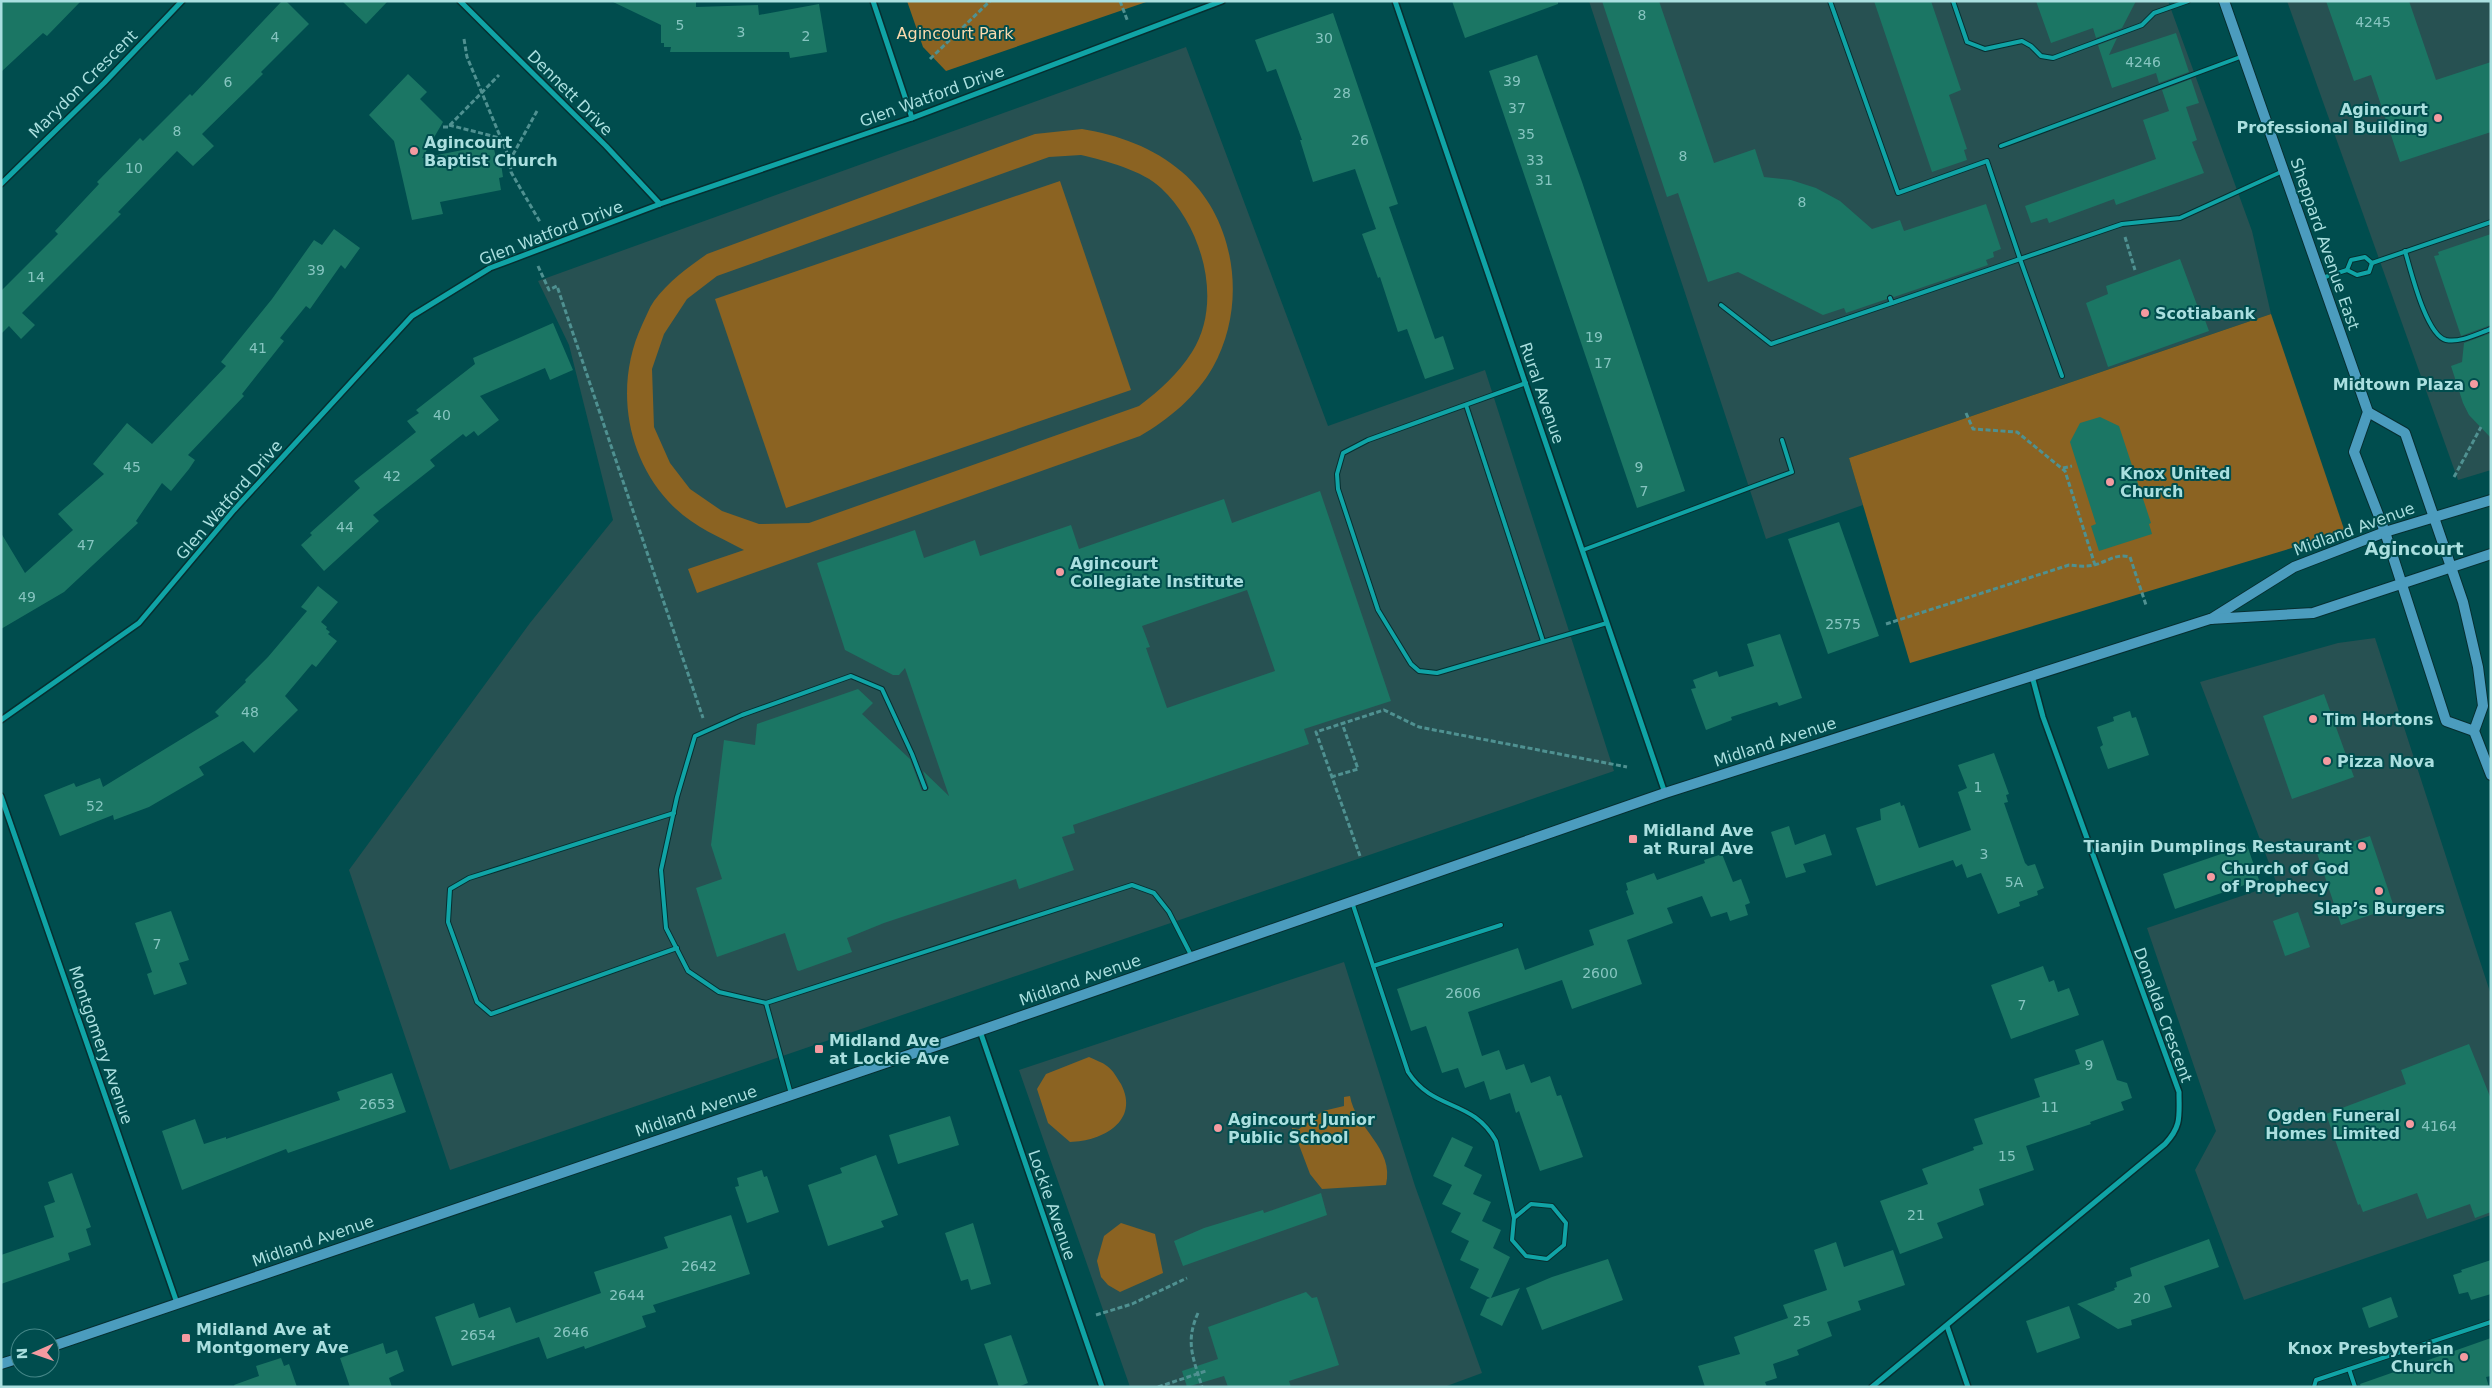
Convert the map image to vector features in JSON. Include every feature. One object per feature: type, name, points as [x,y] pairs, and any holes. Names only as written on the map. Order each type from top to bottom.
[{"type":"main road","name":"Sheppard Avenue East","points":[[2224,1],[2368,412]]},
{"type":"main road","points":[[2474,732],[2446,721],[2385,532],[2354,452],[2368,412],[2405,433],[2435,516],[2463,602],[2478,667],[2483,706],[2474,732],[2491,775]]},
{"type":"main road","name":"Midland Avenue","points":[[2210,620],[2294,567],[2385,532],[2491,500]]},
{"type":"main road","name":"Midland Avenue","points":[[60,1344],[980,1031],[1665,793],[2210,620],[2313,613],[2491,554]]},
{"type":"street","name":"Marydon Crescent","points":[[1,184],[104,83],[182,1]]},
{"type":"street","name":"Dennett Drive","points":[[460,1],[606,146],[660,204]]},
{"type":"street","points":[[873,1],[912,118]]},
{"type":"street","name":"Glen Watford Drive","points":[[1,720],[139,622],[234,510],[412,316],[490,268],[660,204],[912,118],[1222,1]]},
{"type":"street","name":"Rural Avenue","points":[[1395,1],[1665,793]]},
{"type":"street","name":"Donalda Crescent","points":[[1872,1387],[2165,1144],[2176,1132],[2179,1122],[2179,1092],[2043,717],[2032,676]]},
{"type":"street","name":"Montgomery Avenue","points":[[1,796],[177,1303]]},
{"type":"street","name":"Lockie Avenue","points":[[980,1031],[1102,1387]]},
{"type":"street","points":[[1947,1326],[1968,1387]]},
{"type":"lane","points":[[1830,1],[1898,193],[1987,161],[2062,376]]},
{"type":"lane","points":[[1954,1],[1967,42],[1975,47],[1985,49],[2022,41],[2032,46],[2041,56],[2053,58],[2142,25],[2154,14],[2188,1]]},
{"type":"lane","points":[[2001,146],[2243,56]]},
{"type":"lane","points":[[1721,305],[1770,344],[1891,301],[2122,224],[2180,218],[2284,171]]},
{"type":"lane","points":[[2372,263],[2491,222]]},
{"type":"lane","points":[[2405,252],[2429,322],[2436,334],[2445,340],[2457,340],[2491,329]]},
{"type":"lane","points":[[2347,270],[2351,260],[2365,257],[2372,263]]},
{"type":"lane","points":[[2321,278],[2347,270],[2357,276],[2369,272],[2372,263]]},
{"type":"lane","points":[[1526,383],[1368,440],[1343,453],[1337,474],[1338,488],[1378,610],[1411,664],[1419,672],[1437,674],[1607,623]]},
{"type":"lane","points":[[1466,405],[1543,641]]},
{"type":"lane","points":[[1582,550],[1792,472],[1782,440]]},
{"type":"lane","points":[[925,788],[912,754],[882,689],[851,676],[742,715],[695,736],[660,870],[666,928],[688,971],[719,992],[766,1003],[1132,885],[1154,893],[1169,912],[1192,957]]},
{"type":"lane","points":[[674,813],[469,878],[450,889],[448,922],[477,1002],[491,1014],[677,948]]},
{"type":"lane","points":[[1352,901],[1404,1062],[1417,1087],[1438,1100],[1464,1109],[1482,1121],[1496,1141],[1514,1218],[1512,1240],[1526,1256],[1547,1258],[1564,1245],[1566,1223],[1552,1206],[1531,1204],[1514,1218]]},
{"type":"lane","points":[[1373,966],[1501,925]]},
{"type":"lane","points":[[766,1003],[792,1094]]},
{"type":"lane","points":[[2314,1387],[2316,1380],[2491,1322]]},
{"type":"lane","points":[[2350,1369],[2355,1387]]},
{"type":"path","points":[[930,59],[990,1]]},
{"type":"path","points":[[1120,1],[1132,34]]},
{"type":"path","points":[[464,39],[467,57],[510,160],[511,172],[540,222]]},
{"type":"path","points":[[443,127],[449,125],[499,74]]},
{"type":"path","points":[[510,160],[537,111]]},
{"type":"path","points":[[449,125],[500,138]]},
{"type":"path","points":[[2122,224],[2135,270]]},
{"type":"path","points":[[528,253],[543,273],[549,290],[558,286],[708,730]]},
{"type":"path","points":[[1966,413],[1973,428],[2018,432],[2065,471],[2095,565]]},
{"type":"path","points":[[2454,478],[2481,427]]},
{"type":"path","points":[[2062,468],[2072,466]]},
{"type":"path","points":[[1886,624],[2069,565],[2083,567],[2095,565],[2121,555],[2130,557],[2146,605]]},
{"type":"path","points":[[1360,856],[1316,732],[1342,723],[1384,710],[1419,727],[1627,767]]},
{"type":"path","points":[[1331,777],[1358,769],[1342,723]]},
{"type":"path","points":[[1096,1315],[1132,1304],[1187,1278]]},
{"type":"path","points":[[1198,1313],[1192,1327],[1190,1346],[1202,1387]]},
{"type":"path","points":[[1158,1387],[1206,1371]]},
{"type":"shaded area","points":[[1589,1],[2168,1],[2252,231],[2271,314],[1849,458],[1863,505],[1766,539]]},
{"type":"shaded area","points":[[2287,1],[2491,1],[2491,470],[2458,480]]},
{"type":"shaded area","name":"Agincourt Collegiate Institute","points":[[1186,47],[1328,426],[1485,370],[1614,771],[450,1170],[349,870],[530,623],[613,520],[569,345],[538,281]]},
{"type":"shaded area","points":[[2375,638],[2491,995],[2491,1215],[2244,1300],[2195,1170],[2216,1131],[2147,928],[2277,884],[2200,682],[2338,643]]},
{"type":"shaded area","name":"Agincourt Junior Public School","points":[[1344,962],[1415,1186],[1482,1373],[1444,1387],[1130,1387],[1019,1070]]},
{"type":"green space","name":"Agincourt Park","points":[[907,1],[1149,1],[946,71],[923,47]]},
{"type":"green space","points":[[1082,129],[1135,143],[1171,163],[1200,191],[1215,213],[1225,238],[1231,264],[1233,290],[1231,317],[1224,343],[1206,378],[1181,406],[1140,436],[697,593],[688,569],[744,550],[695,524],[668,501],[653,482],[642,462],[634,440],[627,394],[629,370],[634,347],[654,301],[672,281],[707,254],[1035,134]],"holes":[[[1081,155],[1134,171],[1154,182],[1175,204],[1188,223],[1197,243],[1204,266],[1207,288],[1206,311],[1202,332],[1187,360],[1175,375],[1154,394],[1139,406],[809,523],[759,524],[722,511],[690,489],[670,463],[654,427],[652,369],[664,334],[687,299],[717,276],[1049,157]]]},
{"type":"green space","points":[[1060,181],[1131,390],[786,508],[715,299]]},
{"type":"green space","points":[[2271,314],[2345,532],[1910,663],[1849,458]]},
{"type":"green space","points":[[1089,1057],[1105,1065],[1115,1074],[1126,1097],[1126,1109],[1122,1118],[1106,1133],[1095,1138],[1070,1142],[1048,1123],[1037,1089],[1046,1074]]},
{"type":"green space","points":[[1350,1096],[1359,1118],[1380,1149],[1385,1160],[1387,1172],[1386,1185],[1322,1189],[1310,1174],[1296,1137],[1292,1133],[1292,1128],[1299,1129],[1323,1111],[1344,1106],[1344,1097]]},
{"type":"green space","points":[[1121,1223],[1155,1234],[1163,1273],[1120,1292],[1108,1285],[1101,1277],[1097,1261],[1104,1236]]},
{"type":"building","points":[[1,1],[81,1],[47,36],[43,33],[1,72]]},
{"type":"building","points":[[282,1],[286,1],[309,24],[261,72],[263,74],[202,134],[214,146],[193,166],[177,151],[118,212],[121,214],[22,313],[35,325],[21,339],[9,326],[1,334],[1,291],[58,234],[55,231],[99,184],[97,182],[140,138],[143,141],[190,94],[192,96]]},
{"type":"building","points":[[342,1],[388,1],[366,24]]},
{"type":"building","points":[[611,1],[696,1],[696,7],[758,5],[759,15],[819,4],[827,52],[790,58],[789,52],[670,52],[671,47],[664,47],[664,43],[661,43],[661,25]]},
{"type":"building","points":[[1452,1],[1558,1],[1558,4],[1465,38]]},
{"type":"building","points":[[1602,1],[1659,1],[1714,163],[1755,149],[1764,177],[1791,180],[1816,188],[1840,201],[1872,229],[1900,220],[1904,231],[1986,204],[2001,249],[1993,252],[1994,257],[1986,260],[1988,265],[1894,297],[1889,294],[1887,299],[1846,313],[1844,308],[1823,315],[1738,272],[1708,282],[1678,193],[1667,197]]},
{"type":"building","points":[[1874,1],[1931,1],[1961,90],[1949,95],[1967,149],[1964,150],[1967,160],[1932,172]]},
{"type":"building","points":[[2036,1],[2136,1],[2122,28],[2096,38],[2093,28],[2051,43]]},
{"type":"building","points":[[2326,1],[2409,1],[2436,80],[2491,62],[2491,132],[2400,162],[2371,75],[2354,81]]},
{"type":"building","points":[[1333,13],[1398,204],[1389,207],[1435,339],[1443,336],[1454,369],[1425,379],[1407,329],[1398,332],[1380,277],[1378,278],[1362,234],[1376,229],[1355,169],[1313,182],[1300,140],[1302,140],[1276,69],[1267,72],[1255,40]]},
{"type":"building","points":[[2176,33],[2189,72],[2159,83],[2156,73],[2112,88],[2098,45],[2117,38],[2109,55]]},
{"type":"building","points":[[1537,55],[1582,182],[1685,491],[1637,508],[1489,71]]},
{"type":"building","name":"Agincourt Baptist Church","points":[[408,74],[427,92],[420,99],[443,122],[422,158],[493,144],[496,158],[500,157],[503,177],[499,178],[501,190],[440,202],[443,214],[412,220],[394,141],[369,115]]},
{"type":"building","points":[[2191,79],[2199,103],[2186,107],[2197,140],[2192,142],[2204,173],[2116,205],[2114,199],[2049,223],[2047,218],[2031,223],[2025,206],[2156,159],[2143,120],[2169,111],[2162,90]]},
{"type":"building","points":[[334,229],[360,248],[345,269],[341,265],[310,309],[306,306],[280,338],[284,341],[242,394],[244,396],[188,455],[195,460],[171,491],[162,483],[136,521],[138,523],[64,592],[1,629],[1,533],[25,573],[73,530],[58,514],[104,474],[93,464],[127,423],[152,444],[226,366],[221,362],[272,299],[314,240],[322,245]]},
{"type":"building","points":[[2491,234],[2491,325],[2461,336],[2434,256],[2439,255],[2438,252]]},
{"type":"building","name":"Scotiabank","points":[[2180,259],[2200,313],[2202,312],[2209,331],[2108,367],[2086,303],[2108,294],[2106,286]]},
{"type":"building","points":[[553,323],[573,370],[550,380],[545,368],[480,396],[499,420],[478,436],[474,431],[466,437],[463,434],[430,460],[435,466],[373,515],[379,521],[324,571],[301,545],[312,535],[310,533],[360,488],[354,481],[416,432],[407,421],[419,413],[416,410],[475,364],[473,358]]},
{"type":"building","name":"Midtown Plaza","points":[[2491,333],[2491,438],[2469,415],[2451,366],[2462,362],[2464,343]]},
{"type":"building","name":"Knox United Church","points":[[2100,417],[2119,426],[2151,523],[2149,524],[2152,534],[2099,551],[2091,526],[2096,524],[2070,442],[2080,423]]},
{"type":"building","points":[[1320,491],[1391,701],[1304,729],[1309,744],[1073,825],[1075,833],[1062,837],[1074,870],[1019,889],[1016,879],[884,923],[847,938],[852,952],[799,971],[797,970],[785,933],[717,957],[696,888],[722,879],[711,845],[724,740],[755,745],[757,724],[858,689],[873,703],[862,714],[910,759],[922,791],[927,791],[929,788],[923,771],[949,796],[905,668],[899,675],[893,675],[845,650],[817,563],[915,530],[924,558],[975,540],[980,556],[1071,525],[1079,549],[1224,499],[1232,523]],"holes":[[[1247,590],[1275,671],[1167,708],[1146,648],[1150,647],[1142,626]]]},
{"type":"building","points":[[1839,522],[1879,636],[1828,654],[1788,539]]},
{"type":"building","points":[[318,586],[338,602],[321,622],[330,632],[328,634],[337,641],[316,667],[312,664],[285,696],[298,710],[254,753],[243,741],[199,767],[204,775],[149,807],[114,820],[113,815],[60,836],[44,795],[74,783],[76,787],[100,778],[103,787],[219,716],[215,712],[246,682],[245,680],[268,657],[307,611],[301,607]]},
{"type":"building","points":[[1780,634],[1802,698],[1779,706],[1777,702],[1731,717],[1732,720],[1706,730],[1691,689],[1696,688],[1693,680],[1717,671],[1719,677],[1754,666],[1747,644]]},
{"type":"building","points":[[2324,694],[2354,777],[2292,799],[2263,716]]},
{"type":"building","points":[[2130,711],[2132,718],[2136,717],[2149,755],[2108,769],[2100,747],[2103,745],[2097,727],[2114,721],[2113,717]]},
{"type":"building","points":[[1994,753],[2009,794],[2006,795],[2008,802],[2004,803],[2025,863],[2028,866],[2035,864],[2044,888],[2037,891],[2038,895],[2019,902],[2020,906],[1998,914],[1981,873],[1967,878],[1962,864],[1956,867],[1953,860],[1876,886],[1856,828],[1881,820],[1880,809],[1900,802],[1901,806],[1904,805],[1919,848],[1971,830],[1958,792],[1967,788],[1958,765]]},
{"type":"building","points":[[1789,826],[1795,845],[1825,834],[1832,855],[1803,864],[1806,872],[1786,878],[1771,832]]},
{"type":"building","points":[[2370,836],[2394,907],[2341,925],[2317,853]]},
{"type":"building","name":"Church of God of Prophecy","points":[[2247,845],[2259,880],[2175,909],[2163,874]]},
{"type":"building","points":[[1722,854],[1733,882],[1741,879],[1750,903],[1745,905],[1748,915],[1730,921],[1727,912],[1711,917],[1702,896],[1667,908],[1673,923],[1627,940],[1642,984],[1572,1009],[1562,980],[1468,1012],[1482,1056],[1499,1050],[1506,1070],[1524,1064],[1531,1083],[1550,1076],[1557,1096],[1561,1095],[1583,1157],[1540,1171],[1519,1111],[1516,1113],[1510,1093],[1490,1100],[1484,1081],[1465,1088],[1458,1068],[1442,1073],[1426,1026],[1411,1031],[1397,989],[1518,948],[1525,970],[1594,945],[1589,930],[1634,914],[1626,891],[1628,890],[1626,883],[1654,873],[1657,880],[1705,863],[1704,860]]},
{"type":"building","points":[[171,911],[189,960],[179,963],[187,984],[154,995],[147,974],[152,972],[135,923]]},
{"type":"building","points":[[2298,912],[2310,947],[2285,956],[2273,921]]},
{"type":"building","points":[[2043,966],[2049,982],[2054,980],[2058,992],[2069,988],[2079,1015],[2011,1039],[1991,985]]},
{"type":"building","points":[[2103,1040],[2117,1080],[2127,1083],[2132,1098],[2121,1102],[2124,1110],[2090,1122],[2091,1124],[2026,1146],[2034,1170],[1979,1189],[1984,1205],[1937,1223],[1943,1238],[1900,1254],[1880,1201],[1928,1184],[1922,1169],[1974,1150],[1973,1147],[1983,1144],[1974,1119],[2040,1097],[2034,1079],[2080,1064],[2075,1050]]},
{"type":"building","name":"Ogden Funeral Homes Limited","points":[[2469,1044],[2491,1099],[2491,1212],[2475,1218],[2470,1204],[2427,1219],[2417,1193],[2363,1212],[2360,1204],[2358,1205],[2326,1114],[2406,1084],[2401,1070]]},
{"type":"building","points":[[392,1073],[406,1112],[288,1153],[286,1149],[182,1190],[162,1131],[195,1119],[204,1144],[226,1137],[226,1139],[340,1100],[337,1092]]},
{"type":"building","points":[[950,1116],[959,1145],[898,1164],[889,1135]]},
{"type":"building","points":[[1452,1137],[1473,1147],[1464,1166],[1482,1175],[1473,1194],[1491,1202],[1482,1221],[1501,1230],[1493,1248],[1510,1257],[1491,1298],[1520,1288],[1502,1326],[1480,1315],[1487,1299],[1490,1298],[1470,1288],[1479,1269],[1460,1260],[1469,1241],[1451,1232],[1461,1213],[1442,1204],[1452,1185],[1433,1176]]},
{"type":"building","points":[[876,1155],[898,1215],[881,1221],[884,1227],[828,1246],[808,1185],[842,1173],[840,1168]]},
{"type":"building","points":[[762,1170],[764,1177],[767,1176],[779,1212],[747,1223],[735,1187],[739,1186],[737,1178]]},
{"type":"building","points":[[72,1173],[91,1227],[86,1229],[91,1245],[68,1253],[70,1260],[1,1284],[1,1255],[54,1237],[44,1206],[55,1202],[48,1182]]},
{"type":"building","points":[[1321,1193],[1327,1215],[1183,1266],[1174,1241],[1204,1228],[1263,1210],[1264,1213]]},
{"type":"building","points":[[731,1215],[750,1274],[653,1305],[656,1312],[642,1316],[646,1327],[585,1349],[584,1346],[547,1359],[539,1337],[452,1366],[435,1317],[474,1303],[479,1318],[510,1307],[516,1323],[601,1293],[594,1272],[668,1248],[664,1237]]},
{"type":"building","points":[[973,1223],[991,1284],[971,1290],[968,1279],[961,1281],[945,1233]]},
{"type":"building","points":[[2209,1239],[2219,1267],[2164,1286],[2172,1307],[2131,1320],[2132,1325],[2118,1329],[2077,1304],[2115,1290],[2114,1288],[2117,1287],[2116,1282],[2132,1276],[2130,1268]]},
{"type":"building","points":[[1836,1242],[1844,1267],[1893,1250],[1905,1285],[1858,1301],[1861,1310],[1827,1322],[1832,1336],[1797,1350],[1799,1355],[1773,1364],[1777,1378],[1765,1382],[1767,1387],[1705,1387],[1698,1366],[1740,1354],[1734,1337],[1788,1318],[1783,1305],[1827,1290],[1814,1250]]},
{"type":"building","points":[[1608,1259],[1623,1300],[1542,1330],[1526,1288],[1552,1277]]},
{"type":"building","points":[[2491,1260],[2491,1294],[2471,1300],[2468,1292],[2459,1294],[2453,1275],[2462,1272],[2461,1270]]},
{"type":"building","points":[[1306,1292],[1312,1298],[1317,1297],[1339,1365],[1289,1381],[1291,1387],[1228,1387],[1224,1376],[1187,1387],[1182,1371],[1218,1359],[1208,1327]]},
{"type":"building","points":[[2391,1297],[2398,1317],[2369,1328],[2362,1308]]},
{"type":"building","points":[[2069,1306],[2080,1338],[2037,1353],[2026,1321]]},
{"type":"building","points":[[1011,1335],[1028,1383],[1018,1387],[999,1387],[984,1344]]},
{"type":"building","name":"Knox Presbyterian Church","points":[[2491,1338],[2491,1376],[2486,1377],[2489,1387],[2361,1387],[2360,1384]]},
{"type":"building","points":[[383,1343],[386,1354],[397,1350],[404,1371],[389,1378],[392,1387],[350,1387],[340,1358]]},
{"type":"building","points":[[281,1358],[284,1366],[289,1364],[297,1387],[235,1387],[234,1385],[259,1376],[256,1366]]},
{"type":"place","name":"Agincourt Professional Building","points":[[2438,118]]},
{"type":"place","name":"Agincourt Baptist Church","points":[[414,151]]},
{"type":"place","name":"Scotiabank","points":[[2145,313]]},
{"type":"place","name":"Midtown Plaza","points":[[2474,384]]},
{"type":"place","name":"Knox United Church","points":[[2110,482]]},
{"type":"place","name":"Agincourt Collegiate Institute","points":[[1060,572]]},
{"type":"place","name":"Tim Hortons","points":[[2313,719]]},
{"type":"place","name":"Pizza Nova","points":[[2327,761]]},
{"type":"place","name":"Midland Ave at Rural Ave","points":[[1633,839]]},
{"type":"place","name":"Tianjin Dumplings Restaurant","points":[[2362,846]]},
{"type":"place","name":"Church of God of Prophecy","points":[[2211,877]]},
{"type":"place","name":"Slap’s Burgers","points":[[2379,891]]},
{"type":"place","name":"Midland Ave at Lockie Ave","points":[[819,1049]]},
{"type":"place","name":"Ogden Funeral Homes Limited","points":[[2410,1124]]},
{"type":"place","name":"Agincourt Junior Public School","points":[[1218,1128]]},
{"type":"place","name":"Midland Ave at Montgomery Ave","points":[[186,1338]]},
{"type":"place","name":"Knox Presbyterian Church","points":[[2464,1357]]},
{"type":"district","name":"Agincourt","points":[[2414,548]]}]
